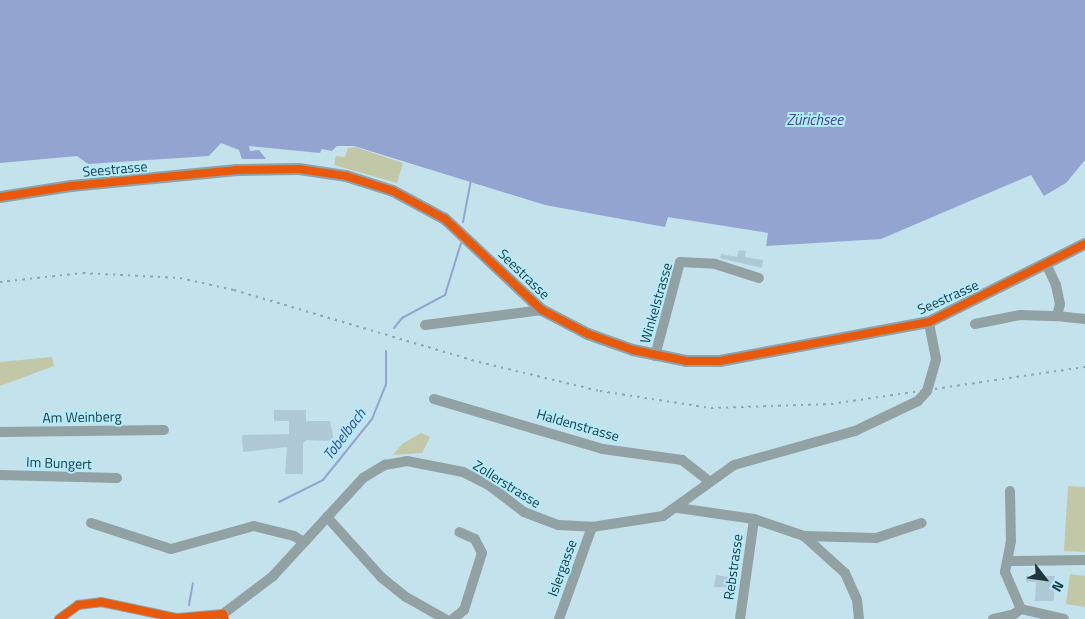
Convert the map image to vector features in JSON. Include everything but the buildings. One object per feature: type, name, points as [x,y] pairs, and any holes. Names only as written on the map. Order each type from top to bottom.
[{"type":"main road","name":"Seestrasse","points":[[0,197],[71,186],[237,170],[299,169],[346,176],[394,191],[445,219],[542,310],[588,334],[655,356],[720,362],[929,322],[1085,244]]},
{"type":"street","name":"Winkelstrasse","points":[[655,356],[680,262],[715,264],[759,278]]},
{"type":"street","points":[[1046,264],[1056,285],[1060,304],[1057,316]]},
{"type":"street","points":[[425,326],[542,310]]},
{"type":"street","points":[[976,324],[1020,315],[1085,319]]},
{"type":"street","name":"Zollerstrasse","points":[[59,619],[87,603],[101,602],[153,615],[188,618],[224,616],[273,576],[363,478],[385,465],[407,460],[463,472],[540,520],[592,527],[647,521],[678,508],[709,481],[734,465],[855,431],[918,401],[927,391],[936,359],[929,322]]},
{"type":"street","name":"Haldenstrasse","points":[[434,399],[603,449],[682,460],[709,481]]},
{"type":"street","name":"Am Weinberg","points":[[0,432],[164,430]]},
{"type":"street","name":"Im Bungert","points":[[0,475],[117,478]]},
{"type":"street","points":[[1010,491],[1008,561],[1005,572],[1021,609]]},
{"type":"street","points":[[678,508],[754,520],[804,536],[876,538],[922,523]]},
{"type":"street","points":[[326,517],[381,577],[406,597],[445,619]]},
{"type":"street","name":"Rebstrasse","points":[[740,619],[754,520]]},
{"type":"street","points":[[91,523],[171,549],[254,526],[294,536],[304,542]]},
{"type":"street","name":"Islergasse","points":[[559,619],[592,527]]},
{"type":"street","points":[[453,619],[464,610],[482,552],[475,539],[459,532]]},
{"type":"street","points":[[804,536],[845,574],[857,600],[859,619]]},
{"type":"street","points":[[1008,561],[1085,560]]},
{"type":"street","points":[[993,619],[1021,609],[1064,619]]},
{"type":"green space","points":[[355,147],[403,163],[397,183],[334,165],[336,156],[345,157],[348,148]]},
{"type":"green space","points":[[52,357],[54,366],[0,386],[0,362]]},
{"type":"green space","points":[[421,433],[430,437],[422,453],[393,455],[402,444]]},
{"type":"green space","points":[[1068,486],[1085,487],[1085,552],[1064,551]]},
{"type":"green space","points":[[1070,574],[1085,576],[1085,607],[1066,604]]},
{"type":"water","name":"Zürichsee","points":[[0,0],[1085,0],[1085,160],[1066,183],[1044,196],[1031,175],[881,239],[766,246],[768,233],[668,217],[665,227],[545,205],[354,146],[337,146],[332,151],[322,149],[320,153],[249,146],[250,151],[259,150],[266,159],[242,159],[239,150],[221,143],[209,156],[88,164],[77,156],[0,163]]},
{"type":"waterway","name":"Tobelbach","points":[[463,222],[471,180]]},
{"type":"waterway","name":"Tobelbach","points":[[394,328],[402,318],[445,295],[461,243]]},
{"type":"waterway","name":"Tobelbach","points":[[279,502],[323,480],[372,419],[386,385],[386,351]]},
{"type":"waterway","name":"Tobelbach","points":[[189,605],[193,583]]},
{"type":"railway","points":[[0,282],[83,273],[180,278],[234,290],[479,362],[600,391],[711,408],[831,404],[1085,367]]},
{"type":"cycle path","points":[[0,197],[71,186],[237,170],[299,169],[346,176],[393,191],[445,219],[542,310],[588,334],[633,350],[686,361],[720,361],[929,322],[1085,244]]},
{"type":"cycle path","points":[[59,619],[78,605],[101,602],[177,618],[223,614],[225,619]]}]
